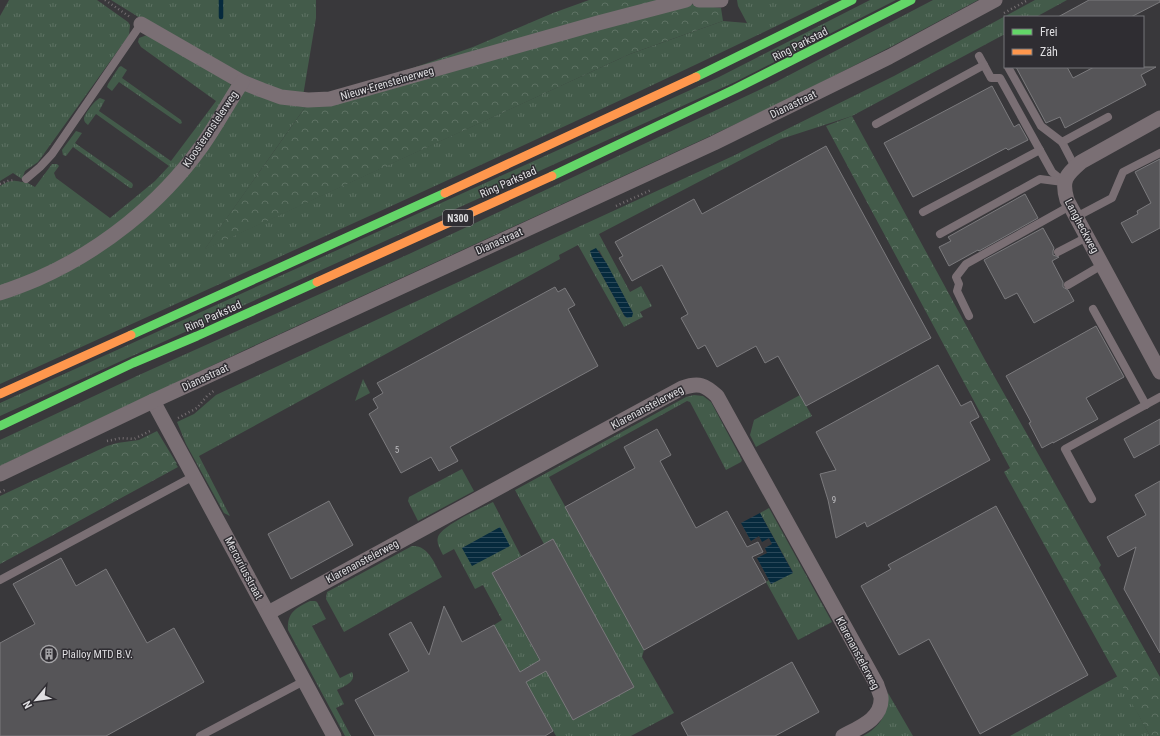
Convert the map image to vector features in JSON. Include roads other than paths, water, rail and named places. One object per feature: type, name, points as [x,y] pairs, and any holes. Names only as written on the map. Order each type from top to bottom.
[{"type":"highway","name":"Ring Parkstad","points":[[0,394],[538,151],[686,82],[852,0]]},
{"type":"highway","name":"Ring Parkstad","points":[[0,426],[133,363],[202,334],[698,108],[841,38],[911,0]]},
{"type":"street","name":"Nieuw-Erensteinerweg","points":[[141,24],[242,82],[281,97],[308,100],[330,100],[598,23],[686,0]]},
{"type":"street","points":[[700,0],[721,0]]},
{"type":"street","name":"Dianastraat","points":[[0,474],[153,401],[714,143],[889,57],[994,0]]},
{"type":"street","name":"Kloosteranstelerweg","points":[[0,294],[37,279],[69,263],[101,244],[147,208],[178,175],[201,147],[242,82]]},
{"type":"street","points":[[1064,182],[1070,171],[1089,157],[1160,118]]},
{"type":"street","name":"Langheckweg","points":[[1064,182],[1067,200],[1073,212],[1160,372]]},
{"type":"street","name":"Klarenanstelerweg","points":[[268,613],[682,388],[690,385],[699,385],[707,388],[717,396],[877,685],[881,697],[877,714],[863,725],[843,736]]},
{"type":"street","name":"Mercuriusstraat","points":[[153,401],[334,736]]},
{"type":"lane","points":[[26,179],[52,154],[141,24]]},
{"type":"lane","points":[[979,56],[991,78],[1000,78],[1052,172],[1064,182]]},
{"type":"lane","points":[[876,124],[984,65]]},
{"type":"lane","points":[[1009,68],[1041,126],[1062,142],[1075,167]]},
{"type":"lane","points":[[1062,142],[1108,117]]},
{"type":"lane","points":[[923,212],[1040,150]]},
{"type":"lane","points":[[969,316],[957,291],[959,284],[956,277],[966,264],[1073,212],[1112,198],[1123,172],[1160,153]]},
{"type":"lane","points":[[940,234],[1040,179],[1064,182]]},
{"type":"lane","points":[[1058,252],[1087,237]]},
{"type":"lane","points":[[1068,285],[1102,265]]},
{"type":"lane","points":[[1093,309],[1146,405]]},
{"type":"lane","points":[[1092,499],[1065,449],[1160,397]]},
{"type":"lane","points":[[0,580],[194,476]]},
{"type":"lane","points":[[200,736],[304,681]]},
{"type":"water","points":[[596,248],[607,264],[633,313],[632,317],[627,318],[624,315],[592,257],[590,251]]},
{"type":"water","points":[[760,513],[793,573],[771,584],[757,558],[767,553],[765,548],[772,544],[769,538],[762,542],[759,536],[751,541],[741,523]]},
{"type":"water","points":[[500,527],[510,546],[472,566],[462,548]]},
{"type":"waterway","points":[[221,0],[221,17]]},
{"type":"place","name":"Plalloy MTD B.V.","points":[[49,654]]}]
